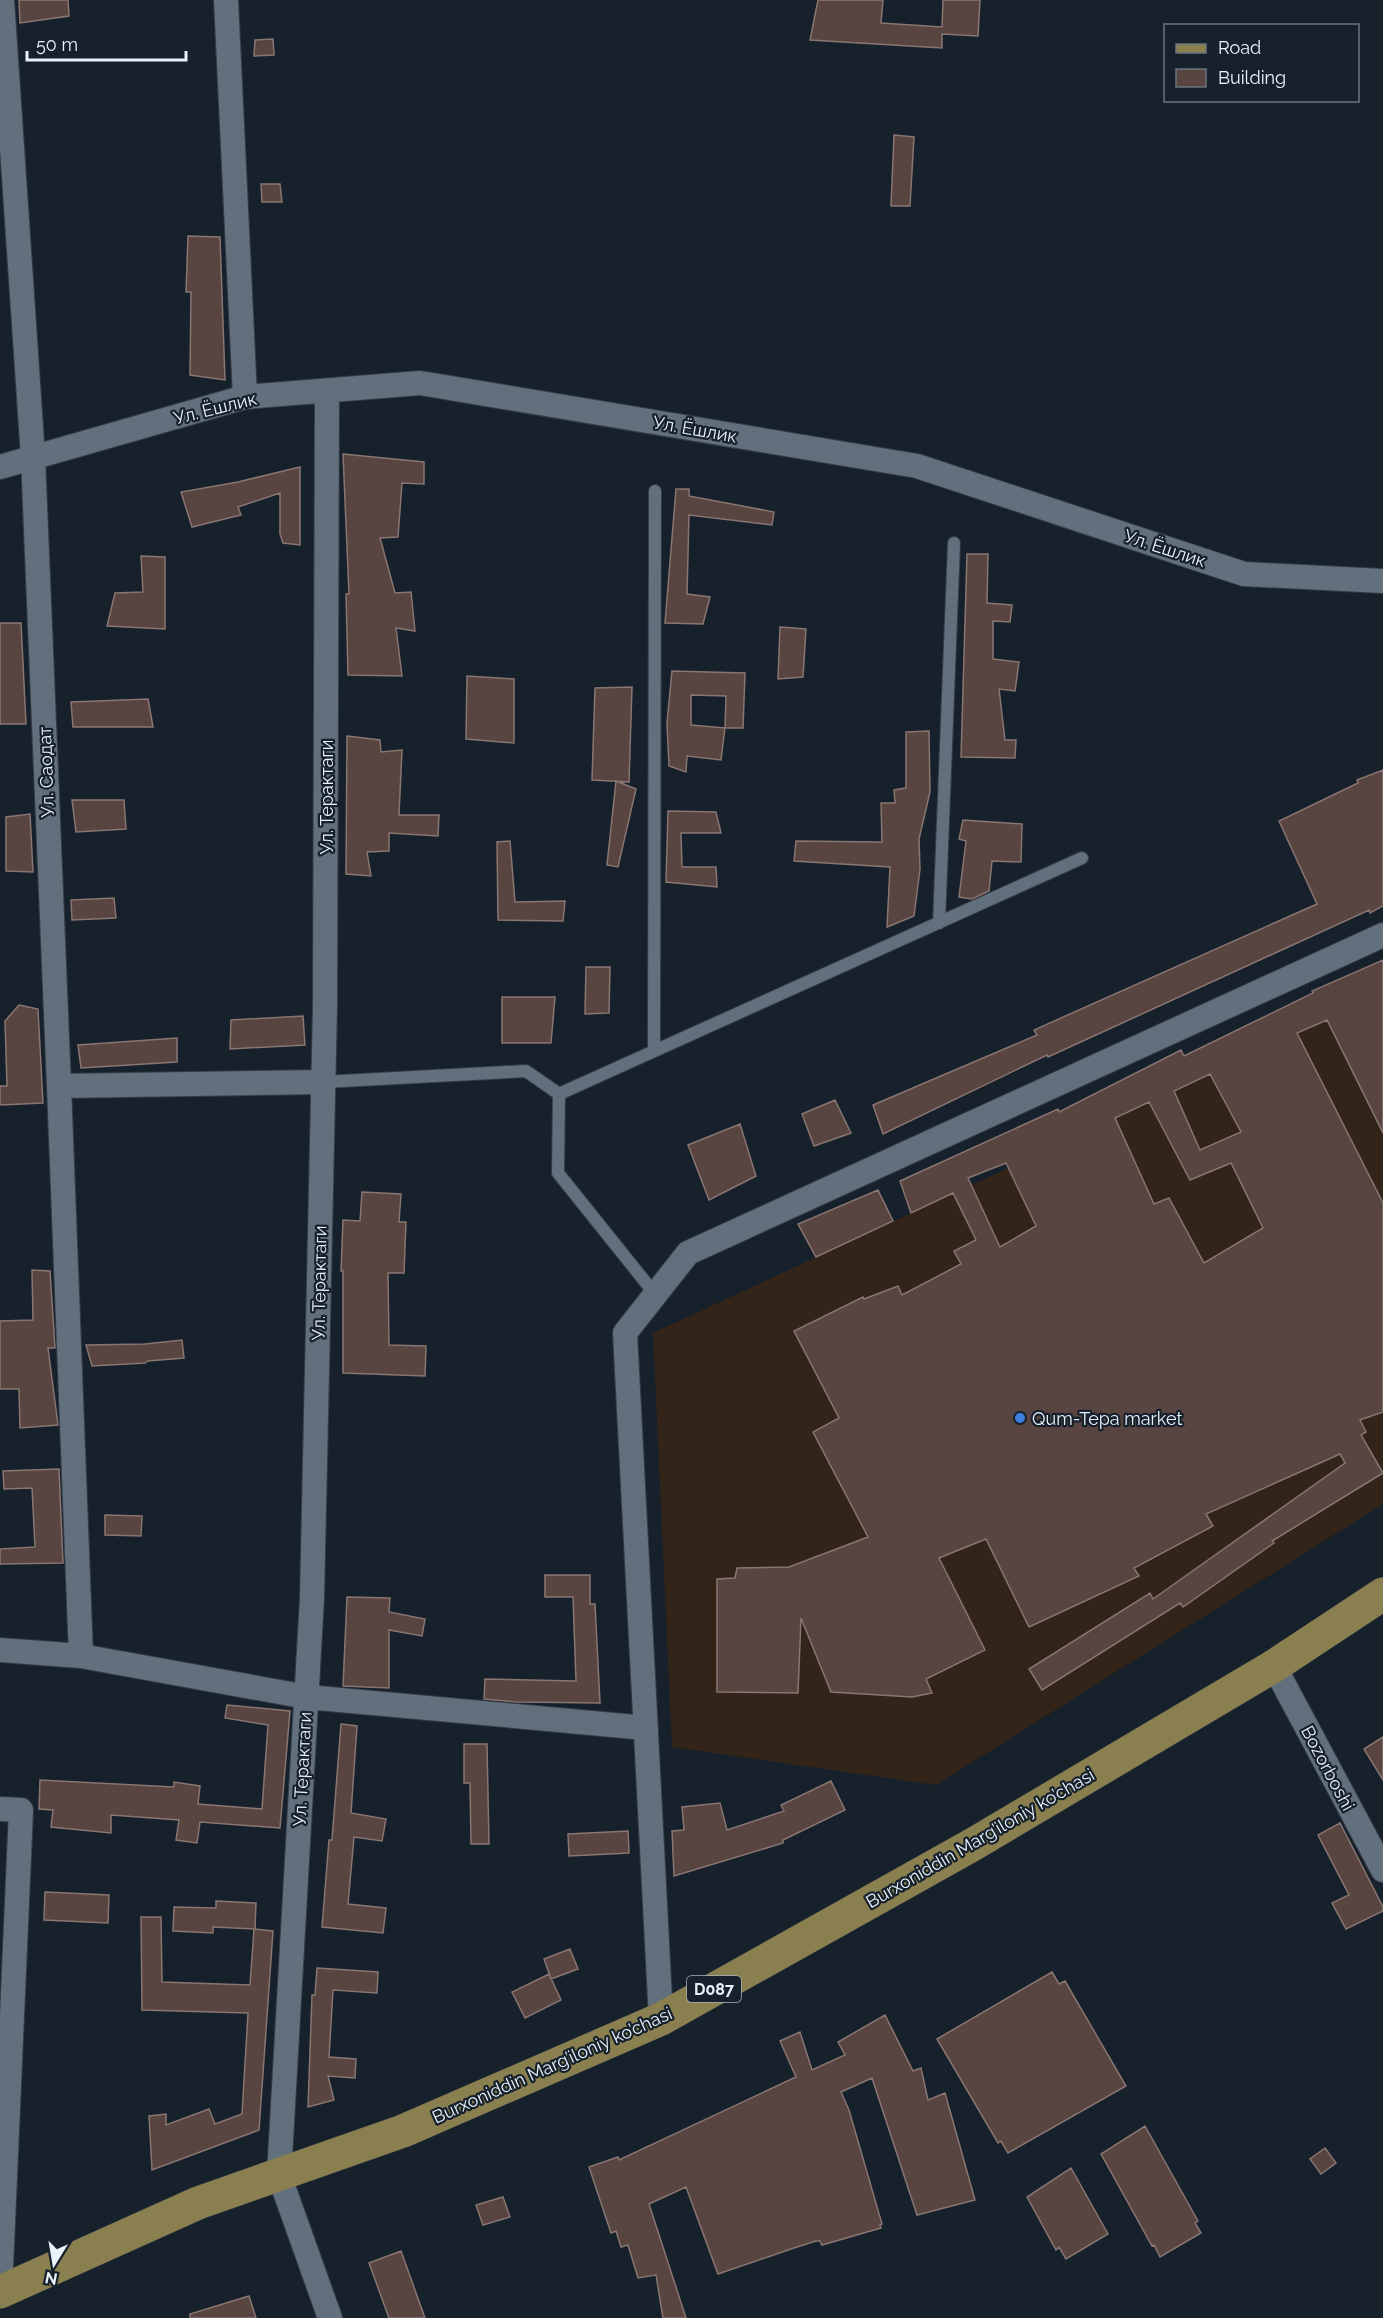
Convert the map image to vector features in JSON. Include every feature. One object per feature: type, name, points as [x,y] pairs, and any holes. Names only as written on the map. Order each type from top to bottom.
[{"type":"main road","name":"Burxoniddin Marg’iloniy ko’chasi","points":[[0,2292],[198,2203],[403,2131],[661,2019],[972,1845],[1274,1666],[1383,1594]]},
{"type":"street","name":"Ул. Саодат","points":[[2,0],[33,458],[81,1656]]},
{"type":"street","points":[[225,0],[245,398]]},
{"type":"street","name":"Ул. Ёшлик","points":[[0,467],[245,398],[420,383],[917,466],[1244,574],[1383,581]]},
{"type":"street","name":"Ул. Терактаги","points":[[279,2175],[312,1598],[323,1082],[327,391]]},
{"type":"street","points":[[661,2019],[625,1333],[688,1253],[1383,935]]},
{"type":"street","points":[[59,1086],[323,1082]]},
{"type":"street","points":[[0,1650],[81,1656],[307,1697],[646,1728]]},
{"type":"street","name":"Bozorboshi","points":[[1274,1666],[1383,1870]]},
{"type":"street","points":[[0,1809],[21,1810],[4,2119],[0,2292]]},
{"type":"street","points":[[279,2175],[330,2318]]},
{"type":"lane","points":[[654,1051],[655,491]]},
{"type":"lane","points":[[939,923],[954,543]]},
{"type":"lane","points":[[559,1094],[1082,858]]},
{"type":"lane","points":[[323,1082],[526,1071],[559,1094]]},
{"type":"lane","points":[[559,1094],[558,1173],[655,1294]]},
{"type":"shaded area","name":"Qum-Tepa market","points":[[1383,994],[1383,1504],[936,1785],[672,1747],[653,1333]]},
{"type":"building","points":[[19,0],[68,0],[69,16],[20,23]]},
{"type":"building","points":[[818,0],[883,0],[881,23],[942,27],[943,0],[980,0],[978,36],[942,34],[942,48],[810,40]]},
{"type":"building","points":[[273,39],[274,55],[254,56],[255,40]]},
{"type":"building","points":[[894,135],[914,137],[910,206],[891,206]]},
{"type":"building","points":[[261,184],[280,184],[282,202],[262,202]]},
{"type":"building","points":[[188,236],[220,237],[225,380],[190,375],[191,292],[186,292]]},
{"type":"building","points":[[343,454],[424,462],[424,484],[402,483],[398,537],[380,538],[395,593],[411,592],[415,631],[396,628],[402,676],[348,675],[346,594],[349,594]]},
{"type":"building","points":[[300,467],[300,545],[283,543],[280,534],[280,493],[238,507],[241,515],[192,527],[181,492],[238,482]]},
{"type":"building","points":[[676,489],[689,489],[689,496],[774,512],[772,525],[689,515],[687,594],[710,597],[703,624],[665,623]]},
{"type":"building","points":[[967,554],[988,554],[987,603],[1012,605],[1010,622],[993,621],[993,659],[1019,662],[1015,691],[999,689],[1005,740],[1016,740],[1015,758],[961,757]]},
{"type":"building","points":[[141,556],[165,557],[165,629],[107,626],[115,593],[143,592]]},
{"type":"building","points":[[0,623],[21,623],[26,724],[0,724]]},
{"type":"building","points":[[780,627],[806,629],[803,677],[778,679]]},
{"type":"building","points":[[672,671],[745,673],[743,728],[725,728],[721,760],[687,756],[686,772],[669,766],[667,723]],"holes":[[[691,695],[726,696],[725,728],[691,725]]]},
{"type":"building","points":[[467,676],[514,679],[514,743],[466,739]]},
{"type":"building","points":[[632,687],[629,782],[592,780],[595,688]]},
{"type":"building","points":[[148,699],[153,727],[73,727],[71,702]]},
{"type":"building","points":[[929,731],[930,792],[919,839],[920,869],[914,916],[887,927],[890,867],[794,861],[796,841],[882,842],[881,803],[895,803],[894,790],[906,788],[906,732]]},
{"type":"building","points":[[347,736],[380,740],[381,752],[402,750],[399,815],[439,815],[438,836],[389,833],[389,851],[367,852],[371,876],[346,874]]},
{"type":"building","points":[[1383,770],[1383,906],[1370,913],[1369,910],[1048,1057],[1047,1055],[883,1134],[873,1105],[1037,1035],[1034,1030],[1317,904],[1279,821],[1358,783],[1357,780]]},
{"type":"building","points":[[616,781],[636,789],[618,867],[607,865]]},
{"type":"building","points":[[72,800],[124,800],[126,829],[76,832]]},
{"type":"building","points":[[668,811],[716,812],[721,833],[681,833],[682,867],[716,867],[717,887],[666,882]]},
{"type":"building","points":[[30,814],[33,872],[6,871],[6,817]]},
{"type":"building","points":[[963,820],[1022,824],[1021,862],[992,861],[989,891],[972,899],[959,897],[966,841],[959,839]]},
{"type":"building","points":[[510,841],[515,902],[565,901],[563,921],[498,920],[497,842]]},
{"type":"building","points":[[114,898],[116,918],[72,920],[71,900]]},
{"type":"building","name":"Qum-Tepa market","points":[[1383,960],[1383,1133],[1327,1020],[1297,1033],[1383,1203],[1383,1412],[1360,1420],[1366,1432],[1361,1435],[1383,1473],[1272,1541],[1274,1543],[1183,1607],[1180,1603],[1042,1690],[1029,1669],[1150,1593],[1153,1599],[1345,1463],[1340,1454],[1206,1514],[1213,1526],[1134,1568],[1139,1576],[1029,1627],[986,1539],[939,1558],[985,1650],[926,1679],[932,1693],[912,1697],[831,1692],[801,1618],[798,1693],[717,1692],[717,1579],[735,1578],[737,1568],[789,1567],[868,1537],[813,1432],[839,1418],[794,1331],[863,1297],[864,1299],[898,1286],[902,1295],[961,1264],[954,1251],[976,1240],[953,1193],[911,1213],[900,1181],[1058,1109],[1059,1112],[1181,1050],[1184,1056],[1313,993],[1312,991]],"holes":[[[1210,1074],[1241,1132],[1200,1150],[1174,1091]],[[1149,1102],[1190,1180],[1231,1163],[1263,1228],[1204,1263],[1169,1198],[1154,1204],[1115,1118]],[[1006,1163],[1036,1226],[1000,1247],[968,1178]]]},
{"type":"building","points":[[586,967],[610,967],[609,1013],[585,1014]]},
{"type":"building","points":[[502,997],[555,997],[551,1043],[502,1043]]},
{"type":"building","points":[[19,1005],[38,1009],[43,1103],[0,1105],[0,1086],[7,1086],[5,1021]]},
{"type":"building","points":[[303,1016],[305,1045],[230,1049],[231,1020]]},
{"type":"building","points":[[177,1038],[177,1062],[81,1068],[78,1045]]},
{"type":"building","points":[[835,1100],[851,1133],[814,1146],[802,1114]]},
{"type":"building","points":[[740,1124],[756,1176],[709,1200],[688,1145]]},
{"type":"building","points":[[878,1190],[893,1221],[816,1257],[798,1224]]},
{"type":"building","points":[[362,1192],[401,1194],[399,1222],[406,1222],[404,1273],[388,1273],[389,1345],[426,1346],[425,1376],[343,1373],[343,1271],[341,1271],[343,1220],[360,1221]]},
{"type":"building","points":[[32,1270],[50,1271],[55,1348],[48,1348],[58,1425],[20,1428],[19,1389],[0,1389],[0,1321],[33,1320]]},
{"type":"building","points":[[182,1340],[184,1358],[92,1366],[86,1345],[145,1344]]},
{"type":"building","points":[[59,1469],[63,1563],[0,1564],[0,1549],[35,1547],[32,1488],[4,1489],[3,1471]]},
{"type":"building","points":[[105,1515],[142,1516],[141,1536],[105,1535]]},
{"type":"building","points":[[545,1575],[590,1575],[590,1604],[595,1604],[600,1703],[516,1702],[484,1699],[485,1679],[576,1681],[573,1597],[545,1597]]},
{"type":"building","points":[[347,1597],[390,1598],[389,1612],[425,1619],[422,1636],[389,1630],[389,1688],[343,1686]]},
{"type":"building","points":[[227,1705],[290,1711],[280,1828],[200,1822],[197,1843],[176,1840],[179,1820],[111,1815],[111,1833],[51,1827],[53,1810],[39,1809],[40,1780],[174,1787],[174,1782],[200,1786],[198,1804],[262,1809],[268,1725],[225,1718]]},
{"type":"building","points":[[341,1724],[357,1726],[351,1813],[386,1819],[382,1841],[354,1837],[348,1904],[386,1908],[383,1933],[322,1927],[329,1840],[332,1840]]},
{"type":"building","points":[[1383,1737],[1383,1780],[1364,1749]]},
{"type":"building","points":[[464,1744],[487,1744],[489,1844],[471,1844],[470,1783],[464,1783]]},
{"type":"building","points":[[831,1781],[845,1810],[783,1840],[783,1843],[674,1876],[672,1831],[684,1830],[682,1807],[720,1803],[727,1830],[784,1811],[781,1805]]},
{"type":"building","points":[[1340,1823],[1383,1907],[1383,1911],[1346,1929],[1332,1903],[1349,1895],[1318,1835]]},
{"type":"building","points":[[628,1831],[629,1853],[569,1856],[568,1834]]},
{"type":"building","points":[[45,1892],[109,1895],[108,1923],[44,1920]]},
{"type":"building","points":[[216,1901],[256,1903],[255,1929],[213,1927],[213,1933],[173,1931],[174,1907],[216,1908]]},
{"type":"building","points":[[141,1917],[161,1917],[162,1982],[250,1985],[254,1929],[273,1931],[259,2130],[152,2170],[149,2116],[166,2114],[166,2125],[209,2109],[215,2124],[242,2114],[248,2013],[142,2010]]},
{"type":"building","points":[[570,1949],[578,1969],[551,1979],[544,1959]]},
{"type":"building","points":[[317,1968],[378,1972],[377,1993],[333,1990],[329,2057],[356,2059],[355,2078],[328,2076],[334,2100],[308,2107],[312,1995],[315,1995]]},
{"type":"building","points":[[1052,1972],[1059,1984],[1065,1981],[1126,2086],[1008,2153],[1001,2141],[998,2143],[937,2039]]},
{"type":"building","points":[[549,1974],[561,2000],[525,2018],[512,1992]]},
{"type":"building","points":[[885,2015],[913,2071],[921,2068],[928,2100],[945,2093],[975,2200],[917,2215],[872,2078],[841,2092],[849,2110],[882,2224],[881,2228],[822,2245],[820,2241],[816,2241],[718,2274],[686,2187],[649,2204],[686,2318],[663,2318],[656,2275],[638,2278],[628,2245],[621,2247],[616,2231],[611,2233],[589,2167],[618,2157],[619,2160],[796,2077],[780,2041],[800,2032],[812,2070],[845,2055],[838,2042]]},
{"type":"building","points":[[1145,2126],[1198,2221],[1195,2223],[1201,2233],[1160,2257],[1101,2154]]},
{"type":"building","points":[[1325,2148],[1336,2163],[1321,2174],[1310,2159]]},
{"type":"building","points":[[1071,2168],[1108,2234],[1066,2259],[1059,2247],[1056,2250],[1027,2197]]},
{"type":"building","points":[[503,2197],[510,2217],[483,2225],[476,2205]]},
{"type":"building","points":[[401,2251],[425,2318],[389,2318],[369,2263]]},
{"type":"building","points":[[249,2296],[256,2318],[190,2318],[190,2314]]},
{"type":"place","name":"Qum-Tepa market","points":[[1020,1418]]}]
